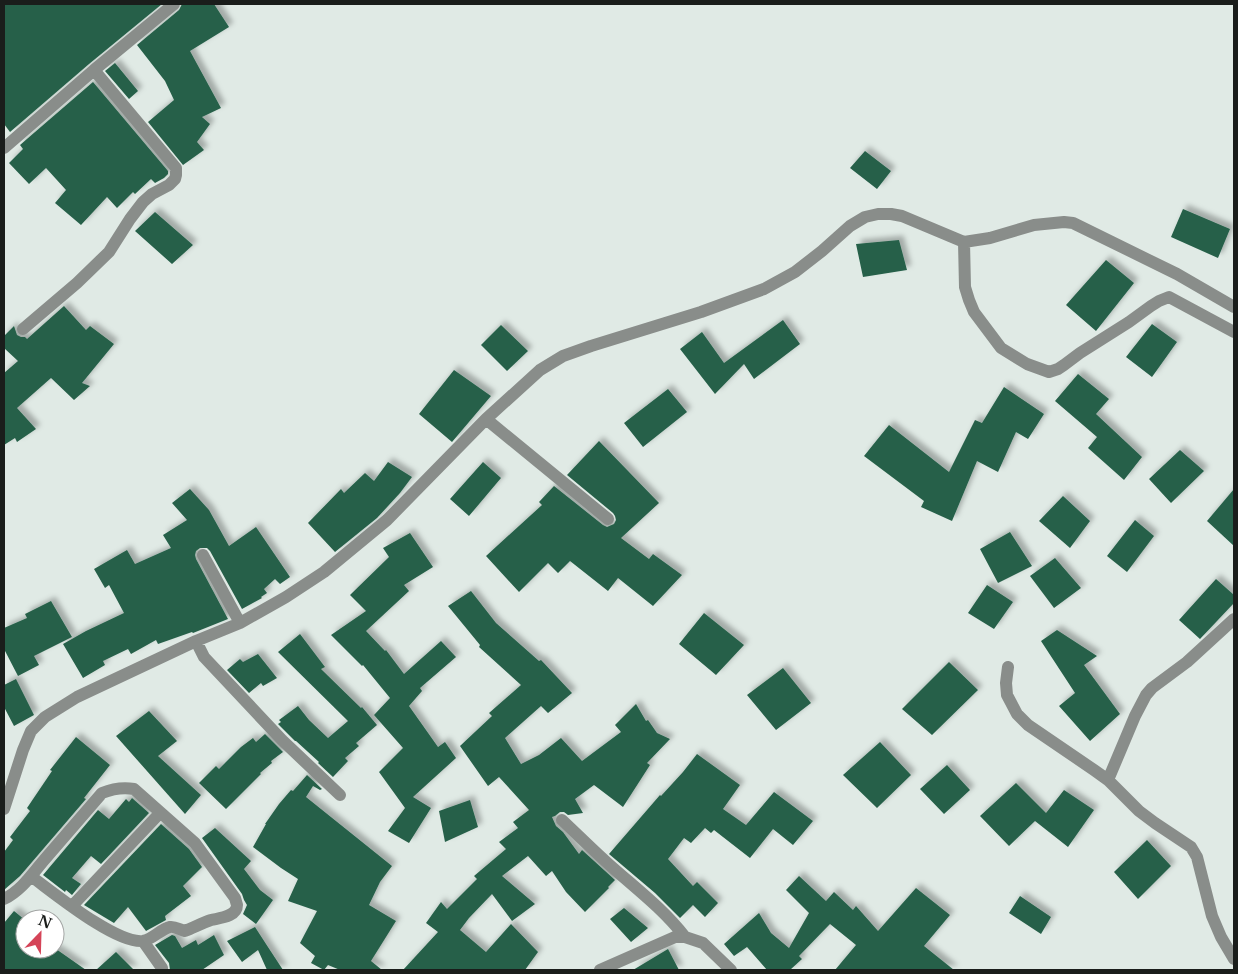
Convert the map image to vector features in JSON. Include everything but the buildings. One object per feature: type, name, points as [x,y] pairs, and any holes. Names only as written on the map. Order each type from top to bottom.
[{"type":"street","points":[[4,148],[174,4]]},
{"type":"street","points":[[24,329],[77,283],[108,252],[143,202],[152,194],[169,185],[176,176],[176,168],[94,70]]},
{"type":"street","points":[[4,809],[23,750],[32,731],[45,717],[77,697],[200,648],[324,572],[387,520],[486,419],[540,370],[562,356],[701,312],[764,289],[795,272],[850,226],[865,217],[878,214],[902,216],[964,242],[990,238],[1034,225],[1073,223],[1177,274],[1234,307]]},
{"type":"street","points":[[964,242],[965,287],[968,300],[974,312],[1001,348],[1027,364],[1049,372],[1058,369],[1151,306],[1169,297],[1234,332]]},
{"type":"street","points":[[486,419],[608,519]]},
{"type":"street","points":[[203,555],[240,622]]},
{"type":"street","points":[[1108,780],[1146,695],[1152,688],[1187,662],[1234,619]]},
{"type":"street","points":[[200,648],[282,740],[340,795]]},
{"type":"street","points":[[1008,667],[1007,695],[1017,714],[1028,725],[1108,780],[1139,811],[1191,847],[1198,857],[1212,916],[1221,937],[1234,959]]},
{"type":"street","points":[[4,899],[14,894],[32,876],[102,793],[114,789],[129,788],[134,790],[195,843],[235,898],[237,905],[230,915],[211,920],[185,931],[170,927],[144,941],[129,939],[105,930],[32,876]]},
{"type":"street","points":[[72,906],[160,813]]},
{"type":"street","points":[[562,820],[674,922],[685,937]]},
{"type":"street","points":[[600,970],[675,937],[685,937],[703,943],[731,970]]},
{"type":"street","points":[[144,941],[162,968]]}]
